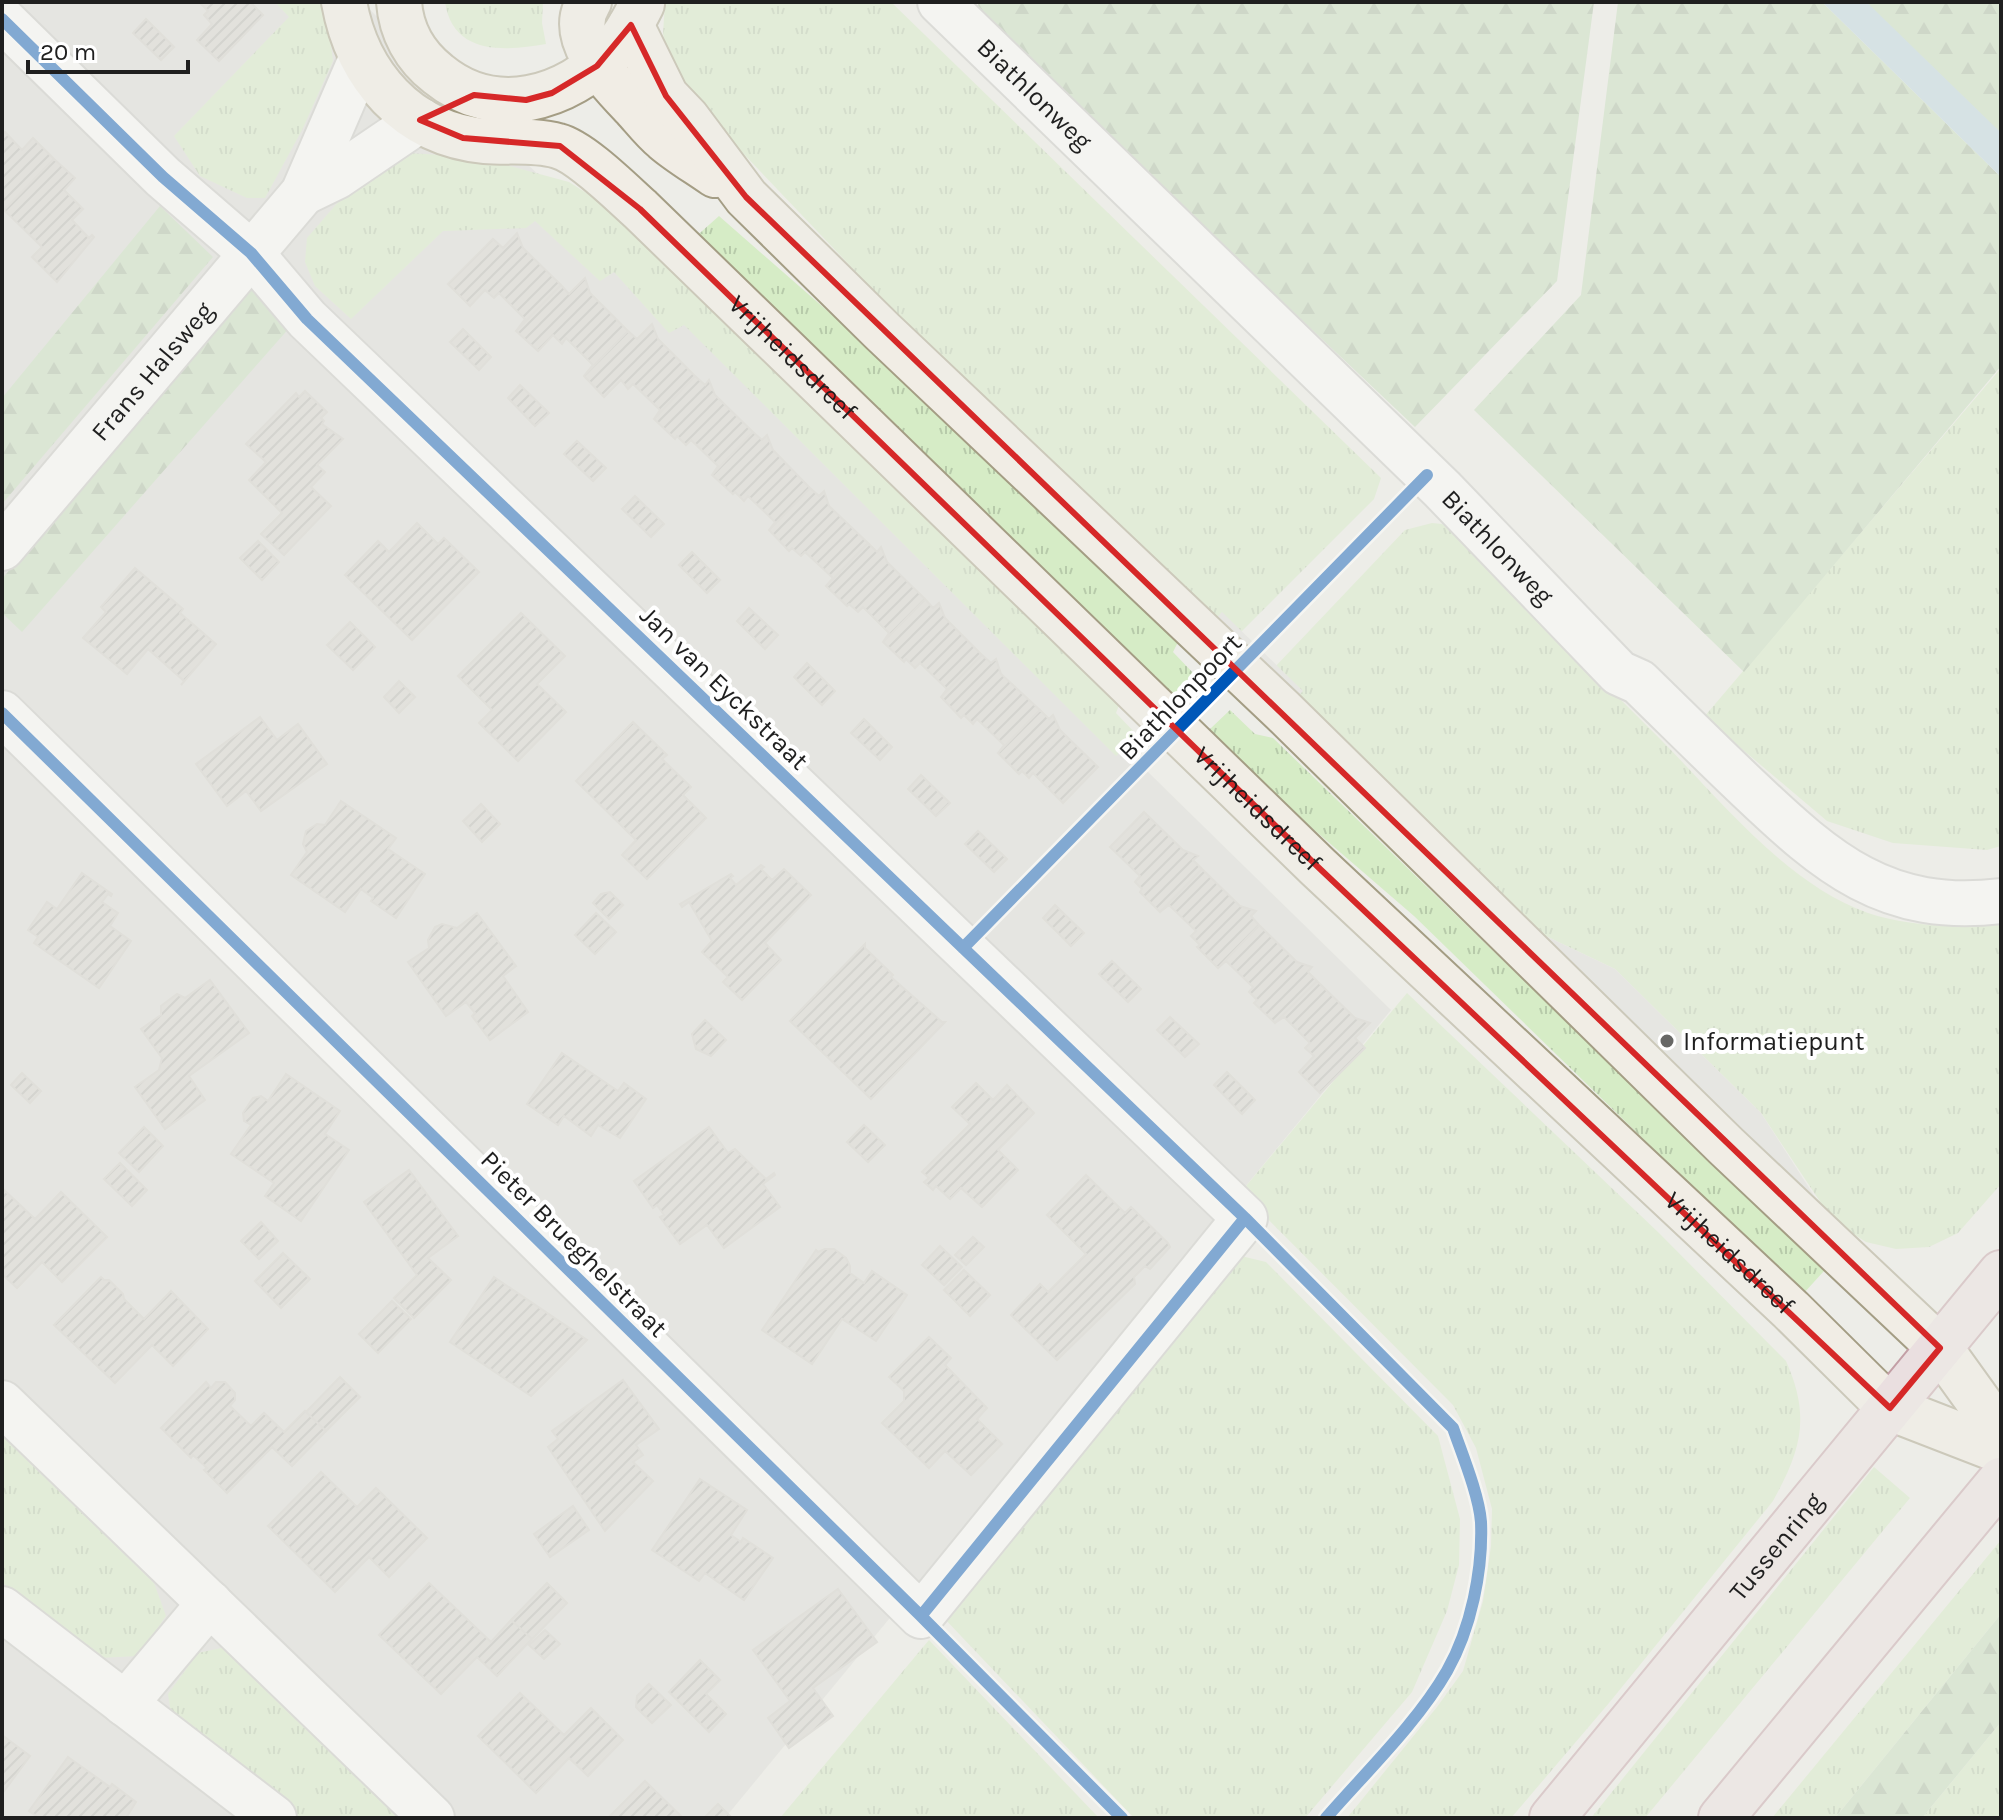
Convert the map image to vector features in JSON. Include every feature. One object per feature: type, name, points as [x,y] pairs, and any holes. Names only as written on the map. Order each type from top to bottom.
[{"type":"highway","name":"Tussenring","points":[[1552,1818],[2001,1273]]},
{"type":"highway","points":[[1721,1818],[2001,1480]]},
{"type":"main road","name":"Vrijheidsdreef","points":[[344,2],[349,29],[361,59],[386,93],[420,120],[440,131],[486,141],[525,141],[560,146],[599,173],[651,219],[1329,877],[1791,1310],[1890,1408],[2001,1451]]},
{"type":"main road","points":[[399,2],[400,22],[412,46],[429,67],[449,83],[474,95],[499,101],[526,100],[576,82],[615,48],[637,14]]},
{"type":"main road","points":[[589,2],[583,11],[585,32],[588,49],[597,66],[664,139],[746,197]]},
{"type":"main road","points":[[637,14],[666,96],[687,118],[746,197],[882,331],[1282,710],[1726,1146],[1940,1348],[2001,1433]]},
{"type":"main road","points":[[420,120],[474,95]]},
{"type":"street","name":"Biathlonweg","points":[[940,2],[1442,489],[1619,673],[1639,682],[1798,835],[1834,864],[1907,896],[1945,903],[2001,901]]},
{"type":"street","name":"Jan van Eyckstraat","points":[[2,19],[163,177],[251,253],[307,319],[1245,1218],[1092,1405]]},
{"type":"street","name":"Frans Halsweg","points":[[2,548],[303,193],[361,59]]},
{"type":"street","name":"Frans Halsweg","points":[[303,193],[336,177],[420,120]]},
{"type":"street","name":"Pieter Brueghelstraat","points":[[2,713],[921,1616],[1092,1405]]},
{"type":"street","points":[[2,1403],[432,1818]]},
{"type":"street","points":[[125,1704],[210,1603]]},
{"type":"street","points":[[2,1609],[274,1818]]},
{"type":"highlighted area","points":[[631,25],[666,96],[746,197],[1940,1348],[1890,1408],[1318,867],[640,209],[560,146],[463,138],[420,120],[474,95],[526,100],[552,93],[597,66]]},
{"type":"shaded area","points":[[2,2],[362,2],[1391,1010],[725,1818],[2,1818]]},
{"type":"shaded area","name":"Informatiepunt","points":[[1531,929],[1615,969],[1761,1113],[1829,1219]]},
{"type":"green space","points":[[275,2],[325,2],[333,61],[302,130],[265,198],[247,198],[200,176],[174,136],[289,17]]},
{"type":"green space","points":[[445,2],[543,2],[542,23],[546,44],[499,48],[470,41],[450,20]]},
{"type":"green space","points":[[665,2],[891,2],[1381,478],[1374,499],[1236,637],[1207,616],[877,294],[700,108],[675,80],[663,34]]},
{"type":"green space","points":[[978,2],[1594,2],[1557,281],[1415,427],[979,15]]},
{"type":"green space","points":[[1618,2],[1822,2],[2001,177],[2001,366],[1744,672],[1474,410],[1581,295]]},
{"type":"green space","points":[[1851,2],[2001,2],[2001,145]]},
{"type":"green space","points":[[407,153],[476,157],[569,182],[634,223],[1121,700],[1116,713],[1137,735],[1116,756],[684,325],[669,333],[614,272],[600,281],[535,221],[526,228],[443,231],[351,319],[315,286],[305,262],[307,238],[353,185]]},
{"type":"green space","points":[[160,206],[213,257],[2,504],[2,398]]},
{"type":"green space","points":[[719,216],[911,384],[1178,642],[1173,652],[1196,676],[1175,699],[1155,675],[1147,683],[692,240]]},
{"type":"green space","points":[[245,284],[291,326],[22,632],[2,613],[2,579]]},
{"type":"green space","points":[[2001,368],[2001,846],[1987,850],[1893,843],[1827,821],[1704,717]]},
{"type":"green space","points":[[1432,523],[1442,524],[1453,531],[1733,816],[1810,883],[1868,913],[1899,921],[1952,926],[2001,922],[2001,1184],[1958,1233],[1929,1247],[1896,1249],[1866,1242],[1833,1221],[1761,1113],[1615,969],[1531,929],[1273,669],[1405,530]]},
{"type":"green space","points":[[1230,710],[1255,734],[1273,738],[1824,1271],[1803,1294],[1414,916],[1232,759],[1210,729]]},
{"type":"green space","points":[[1407,993],[1659,1233],[1786,1361],[1798,1399],[1800,1416],[1796,1449],[1773,1501],[1511,1818],[1347,1818],[1463,1671],[1483,1601],[1491,1546],[1492,1509],[1476,1448],[1453,1405],[1241,1192]]},
{"type":"green space","points":[[1237,1255],[1266,1262],[1438,1436],[1460,1519],[1459,1565],[1447,1611],[1412,1692],[1305,1818],[1134,1818],[942,1616]]},
{"type":"green space","points":[[2,1436],[154,1583],[166,1616],[138,1656],[98,1658],[2,1582]]},
{"type":"green space","points":[[1874,1467],[1910,1498],[1645,1818],[1591,1818]]},
{"type":"green space","points":[[2001,1540],[2001,1614],[1835,1818],[1772,1818]]},
{"type":"green space","points":[[2001,1614],[2001,1722],[1922,1818],[1835,1818]]},
{"type":"green space","points":[[929,1640],[1099,1818],[780,1818]]},
{"type":"green space","points":[[235,1645],[416,1818],[298,1818],[173,1726],[168,1694],[198,1653]]},
{"type":"green space","points":[[2001,1722],[2001,1818],[1922,1818]]},
{"type":"water","points":[[1822,2],[1851,2],[2001,145],[2001,177]]},
{"type":"pier","points":[[1222,612],[1303,691],[1267,728],[1186,650]]},
{"type":"building","points":[[199,2],[254,2],[252,4],[263,15],[219,61],[197,40],[212,24],[204,15],[208,11]]},
{"type":"building","points":[[146,19],[174,47],[161,60],[133,33]]},
{"type":"building","points":[[5,132],[22,150],[33,138],[54,159],[4,210],[2,135]]},
{"type":"building","points":[[54,159],[75,178],[64,190],[83,209],[72,220],[89,238],[94,237],[57,282],[32,257],[42,247],[4,210]]},
{"type":"building","points":[[517,233],[523,248],[561,285],[516,331],[525,319],[499,293],[494,298],[485,290],[470,306],[448,284],[493,239],[503,248]]},
{"type":"building","points":[[585,278],[590,293],[628,331],[584,376],[593,365],[566,338],[562,344],[553,335],[538,351],[516,331],[561,285],[569,294]]},
{"type":"building","points":[[652,324],[658,339],[695,376],[654,419],[660,410],[633,384],[628,389],[621,380],[604,397],[584,376],[628,331],[637,339]]},
{"type":"building","points":[[463,329],[491,357],[479,370],[450,342]]},
{"type":"building","points":[[695,376],[705,385],[709,380],[715,395],[753,432],[712,475],[718,466],[691,440],[686,445],[677,436],[675,439],[654,419]]},
{"type":"building","points":[[520,385],[549,413],[535,426],[508,398]]},
{"type":"building","points":[[305,391],[327,412],[321,418],[324,421],[322,424],[343,439],[317,465],[325,472],[311,487],[331,506],[284,555],[261,534],[282,513],[249,480],[266,462],[246,444],[296,393],[299,397]]},
{"type":"building","points":[[753,432],[762,440],[767,435],[773,450],[810,488],[769,530],[775,522],[748,496],[744,501],[712,475]]},
{"type":"building","points":[[577,441],[606,468],[593,481],[564,454]]},
{"type":"building","points":[[810,488],[819,496],[824,491],[829,506],[868,543],[826,586],[833,578],[805,552],[801,556],[792,548],[789,551],[769,530]]},
{"type":"building","points":[[635,496],[664,524],[651,537],[622,509]]},
{"type":"building","points":[[417,523],[438,544],[444,538],[479,572],[412,640],[345,575],[378,541],[389,552]]},
{"type":"building","points":[[258,541],[279,562],[262,580],[240,558]]},
{"type":"building","points":[[868,543],[877,552],[881,547],[887,562],[925,599],[883,642],[889,633],[863,607],[858,612],[849,604],[847,606],[826,586]]},
{"type":"building","points":[[692,552],[720,580],[707,593],[679,565]]},
{"type":"building","points":[[135,568],[183,609],[180,613],[216,644],[181,685],[184,681],[148,649],[127,674],[83,638],[106,612],[101,607]]},
{"type":"building","points":[[925,599],[933,608],[939,603],[945,618],[982,655],[941,697],[947,689],[920,663],[915,668],[906,659],[904,662],[883,642]]},
{"type":"building","points":[[749,608],[778,635],[765,649],[737,621]]},
{"type":"building","points":[[521,613],[565,656],[537,684],[566,712],[518,761],[479,723],[492,710],[458,676]]},
{"type":"building","points":[[350,622],[375,647],[353,670],[327,645]]},
{"type":"building","points":[[982,655],[991,663],[996,659],[1001,674],[1040,710],[998,753],[1004,745],[977,719],[973,724],[964,715],[961,718],[941,697]]},
{"type":"building","points":[[807,663],[835,691],[822,705],[794,677]]},
{"type":"building","points":[[399,681],[415,697],[399,713],[384,697]]},
{"type":"building","points":[[1040,710],[1049,719],[1053,715],[1060,730],[1098,767],[1063,803],[1033,773],[1029,778],[1022,771],[1019,774],[998,753]]},
{"type":"building","points":[[260,717],[277,740],[298,724],[327,764],[261,811],[246,791],[227,806],[196,764]]},
{"type":"building","points":[[864,719],[892,747],[880,760],[851,733]]},
{"type":"building","points":[[633,722],[667,755],[662,759],[691,787],[683,795],[706,818],[647,879],[622,855],[636,840],[576,781]]},
{"type":"building","points":[[921,775],[950,803],[936,816],[908,789]]},
{"type":"building","points":[[341,801],[396,838],[388,849],[425,874],[396,918],[371,901],[373,898],[361,889],[345,912],[291,875],[307,852],[303,844],[306,831],[317,824],[325,825]]},
{"type":"building","points":[[481,804],[500,824],[482,842],[463,821]]},
{"type":"building","points":[[1144,812],[1183,850],[1198,856],[1193,860],[1202,869],[1160,912],[1140,892],[1142,889],[1135,882],[1140,876],[1110,847]]},
{"type":"building","points":[[978,831],[1007,859],[994,872],[965,844]]},
{"type":"building","points":[[761,865],[772,880],[784,869],[811,895],[765,943],[781,960],[742,1000],[723,982],[728,977],[702,952],[712,941],[689,902],[682,907],[680,904],[731,874],[733,876],[730,878],[736,885]]},
{"type":"building","points":[[1202,869],[1240,906],[1256,911],[1251,916],[1259,925],[1218,968],[1197,947],[1200,945],[1191,936],[1196,931],[1169,905],[1160,912]]},
{"type":"building","points":[[82,873],[112,894],[108,894],[102,902],[118,913],[110,926],[131,941],[99,988],[34,943],[38,937],[28,930],[47,902],[57,909]]},
{"type":"building","points":[[610,892],[623,905],[609,919],[593,903],[601,894]]},
{"type":"building","points":[[1055,905],[1084,933],[1071,946],[1043,918]]},
{"type":"building","points":[[477,913],[516,966],[503,976],[528,1012],[490,1040],[472,1016],[475,1013],[466,1002],[446,1016],[408,962],[429,948],[428,940],[435,927],[442,924],[457,928]]},
{"type":"building","points":[[596,913],[616,932],[595,954],[575,935]]},
{"type":"building","points":[[1259,925],[1297,962],[1312,967],[1308,972],[1317,981],[1275,1023],[1254,1003],[1257,1000],[1249,992],[1253,987],[1226,961],[1218,968]]},
{"type":"building","points":[[865,944],[865,948],[893,975],[891,977],[945,1022],[871,1099],[790,1021]]},
{"type":"building","points":[[1112,961],[1141,989],[1128,1002],[1099,974]]},
{"type":"building","points":[[210,980],[249,1033],[189,1076],[205,1100],[165,1129],[135,1087],[159,1070],[162,1058],[141,1029],[161,1015],[161,1006],[177,994],[185,998]]},
{"type":"building","points":[[1317,981],[1355,1018],[1370,1023],[1355,1038],[1365,1048],[1320,1093],[1299,1072],[1314,1056],[1305,1048],[1310,1043],[1284,1017],[1275,1023]]},
{"type":"building","points":[[1170,1017],[1199,1044],[1185,1057],[1157,1030]]},
{"type":"building","points":[[705,1020],[726,1040],[711,1056],[696,1049],[692,1034]]},
{"type":"building","points":[[562,1053],[618,1091],[624,1083],[646,1099],[620,1138],[598,1125],[591,1136],[564,1116],[558,1125],[527,1104]]},
{"type":"building","points":[[1227,1072],[1255,1100],[1242,1114],[1214,1085]]},
{"type":"building","points":[[22,1073],[41,1091],[30,1103],[11,1085]]},
{"type":"building","points":[[286,1074],[340,1111],[325,1134],[349,1150],[301,1221],[265,1196],[274,1183],[231,1154],[251,1125],[244,1121],[243,1113],[253,1098],[261,1096],[268,1101]]},
{"type":"building","points":[[976,1083],[993,1100],[1007,1085],[1034,1113],[998,1150],[1018,1170],[982,1207],[961,1188],[950,1199],[936,1186],[933,1190],[924,1182],[929,1178],[922,1172],[970,1124],[952,1107]]},
{"type":"building","points":[[864,1125],[885,1145],[868,1162],[847,1142]]},
{"type":"building","points":[[144,1127],[163,1146],[139,1172],[119,1153]]},
{"type":"building","points":[[709,1127],[728,1153],[735,1149],[766,1179],[774,1173],[763,1184],[780,1207],[724,1248],[707,1225],[680,1244],[660,1217],[664,1215],[657,1205],[653,1208],[634,1181]]},
{"type":"building","points":[[120,1163],[147,1190],[132,1206],[104,1179]]},
{"type":"building","points":[[409,1170],[458,1236],[428,1258],[451,1280],[414,1318],[394,1298],[417,1275],[364,1202]]},
{"type":"building","points":[[1086,1175],[1125,1213],[1131,1207],[1170,1247],[1150,1269],[1145,1266],[1134,1277],[1135,1284],[1057,1360],[1011,1315],[1040,1284],[1048,1292],[1086,1254],[1047,1215]]},
{"type":"building","points":[[2,1188],[35,1219],[61,1192],[107,1237],[62,1282],[42,1262],[17,1288],[2,1274]]},
{"type":"building","points":[[261,1222],[278,1241],[259,1259],[241,1241]]},
{"type":"building","points":[[973,1237],[984,1247],[966,1265],[955,1255]]},
{"type":"building","points":[[940,1246],[962,1267],[944,1285],[922,1265]]},
{"type":"building","points":[[834,1249],[846,1258],[850,1273],[864,1283],[872,1271],[907,1295],[876,1341],[842,1319],[812,1364],[762,1330],[816,1250]]},
{"type":"building","points":[[283,1253],[310,1279],[281,1308],[255,1281]]},
{"type":"building","points":[[964,1270],[990,1295],[970,1316],[944,1290]]},
{"type":"building","points":[[101,1277],[109,1280],[144,1319],[171,1291],[208,1329],[173,1366],[152,1345],[115,1383],[54,1325]]},
{"type":"building","points":[[494,1277],[587,1340],[531,1396],[450,1342]]},
{"type":"building","points":[[392,1301],[411,1319],[378,1353],[359,1334]]},
{"type":"building","points":[[929,1337],[951,1358],[945,1365],[987,1408],[977,1419],[1002,1444],[971,1475],[945,1451],[929,1468],[882,1423],[904,1401],[904,1391],[889,1377]]},
{"type":"building","points":[[340,1377],[360,1397],[326,1431],[306,1412]]},
{"type":"building","points":[[623,1380],[659,1429],[636,1445],[643,1455],[633,1462],[653,1481],[605,1531],[548,1447],[558,1439],[552,1431]]},
{"type":"building","points":[[206,1382],[211,1388],[216,1382],[225,1382],[235,1393],[235,1400],[230,1406],[251,1426],[264,1413],[284,1432],[305,1411],[326,1431],[292,1466],[272,1447],[227,1493],[204,1470],[207,1468],[193,1455],[191,1458],[161,1428]]},
{"type":"building","points":[[321,1472],[357,1507],[376,1488],[427,1538],[389,1577],[369,1557],[335,1592],[268,1526]]},
{"type":"building","points":[[700,1479],[747,1510],[731,1535],[741,1542],[743,1538],[773,1558],[744,1600],[705,1573],[699,1581],[652,1550]]},
{"type":"building","points":[[573,1506],[589,1530],[550,1557],[534,1534]]},
{"type":"building","points":[[429,1583],[491,1642],[511,1620],[532,1639],[497,1676],[477,1657],[441,1694],[379,1635]]},
{"type":"building","points":[[547,1583],[567,1603],[532,1639],[511,1620]]},
{"type":"building","points":[[838,1589],[877,1642],[813,1688],[833,1716],[789,1748],[768,1718],[790,1701],[753,1650]]},
{"type":"building","points":[[545,1630],[560,1644],[544,1659],[529,1645]]},
{"type":"building","points":[[700,1660],[720,1680],[706,1694],[726,1714],[709,1732],[669,1692]]},
{"type":"building","points":[[649,1684],[671,1705],[652,1723],[636,1707],[637,1696]]},
{"type":"building","points":[[520,1693],[564,1735],[591,1708],[623,1740],[588,1776],[569,1758],[536,1793],[478,1736]]},
{"type":"building","points":[[2,1735],[30,1756],[2,1794]]},
{"type":"building","points":[[68,1757],[136,1802],[126,1818],[39,1818],[29,1811]]},
{"type":"building","points":[[645,1781],[683,1818],[608,1818]]},
{"type":"building","points":[[718,1804],[732,1818],[704,1818]]},
{"type":"waterway","points":[[1855,2],[2001,144]]},
{"type":"cycle path","points":[[2,19],[163,177],[251,253],[307,319],[1245,1218],[921,1616],[2,713]]},
{"type":"cycle path","name":"Biathlonpoort","points":[[963,948],[1427,475]]},
{"type":"cycle path","points":[[1245,1218],[1453,1428],[1480,1511],[1480,1560],[1474,1599],[1463,1637],[1447,1671],[1390,1747],[1326,1818]]},
{"type":"cycle path","points":[[921,1616],[1122,1818]]},
{"type":"place","name":"Informatiepunt","points":[[1667,1041]]}]
